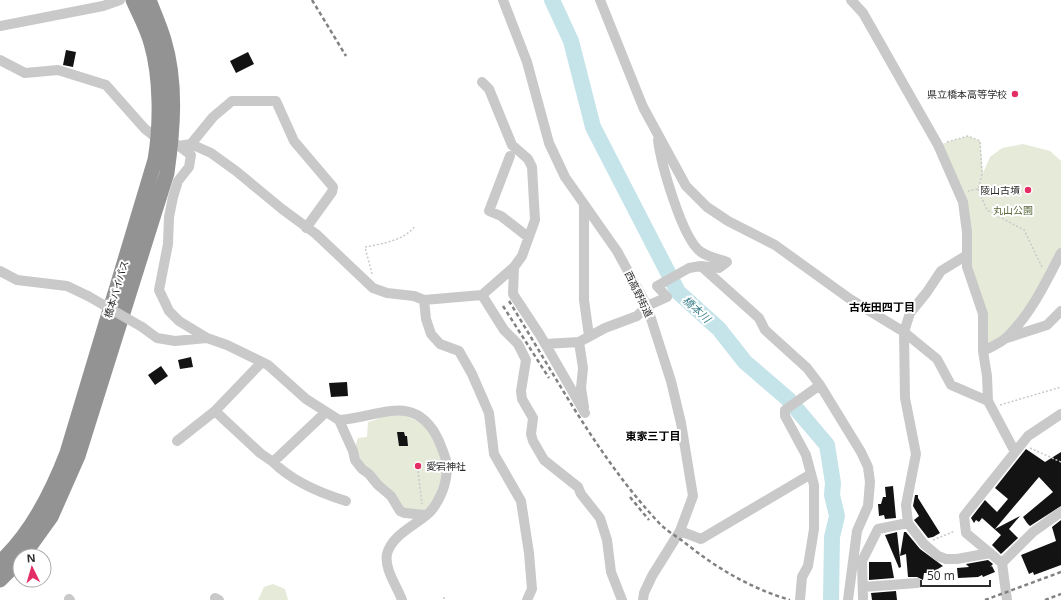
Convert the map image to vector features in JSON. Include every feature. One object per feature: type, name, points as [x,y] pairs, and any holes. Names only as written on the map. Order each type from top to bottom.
[{"type":"highway","name":"橋本バイパス","points":[[133,0],[151,43],[158,91],[170,142]]},
{"type":"highway","name":"橋本バイパス","points":[[29,548],[50,517],[78,456],[167,173],[173,91],[165,40],[149,0]]},
{"type":"highway","name":"橋本バイパス","points":[[0,562],[25,533],[57,480],[67,453],[155,160],[170,142]]},
{"type":"highway","points":[[0,580],[12,568]]},
{"type":"street","points":[[0,26],[102,6],[120,0]]},
{"type":"street","name":"西高野街道","points":[[503,0],[527,62],[549,143],[565,177],[618,251],[647,306],[681,423],[693,496],[680,531],[652,576],[644,593],[643,600]]},
{"type":"street","points":[[600,0],[643,107],[686,186],[707,207],[728,221],[775,246],[850,299],[904,332],[937,359],[952,385],[989,405],[1018,449]]},
{"type":"street","points":[[851,0],[863,13],[938,145],[963,202],[968,232],[966,267],[983,314],[983,351],[987,376],[989,405]]},
{"type":"street","points":[[0,60],[25,73],[58,70],[106,85],[145,129],[191,155],[189,167],[178,181],[169,217],[168,244],[159,290],[169,311],[179,321],[207,338],[222,342],[268,365],[296,391],[339,420],[353,451],[355,460],[362,469],[392,496],[400,511],[424,515]]},
{"type":"street","points":[[170,142],[191,144],[211,152],[306,228],[316,234],[373,288],[386,293],[414,296],[424,300],[482,295],[514,267],[522,256],[535,220],[532,167],[528,159],[512,145],[488,88],[482,82]]},
{"type":"street","points":[[191,144],[213,117],[232,100],[276,101],[294,141],[333,187],[332,192],[306,228]]},
{"type":"street","points":[[545,344],[579,342],[605,328],[637,316],[647,306],[666,297],[657,286],[689,268],[701,266],[719,268],[727,262],[701,252],[689,236],[664,172],[657,133]]},
{"type":"street","points":[[510,156],[489,211],[500,216],[528,237]]},
{"type":"street","points":[[584,205],[584,300],[589,336]]},
{"type":"street","points":[[1007,338],[1027,313],[1061,253]]},
{"type":"street","points":[[967,255],[941,271],[927,292],[910,313],[904,332],[905,398],[916,454],[906,505],[908,523],[924,544],[938,556],[946,560],[990,553]]},
{"type":"street","points":[[701,266],[759,318],[765,330],[807,368],[820,385],[868,467],[870,482],[868,506],[857,531],[848,600]]},
{"type":"street","points":[[514,267],[513,294],[586,412],[581,388],[583,368],[579,342]]},
{"type":"street","points":[[1048,278],[1061,268]]},
{"type":"street","points":[[0,271],[17,280],[67,286],[88,296],[142,327],[157,338],[175,341],[207,338]]},
{"type":"street","points":[[482,295],[504,330],[518,344],[526,360],[521,383],[521,395],[533,418],[531,434],[532,441],[544,460],[578,487],[580,494],[600,518],[608,540],[611,572],[622,600]]},
{"type":"street","points":[[424,300],[426,319],[431,334],[440,344],[459,352],[472,374],[489,413],[494,454],[521,501],[529,553],[532,589],[527,600]]},
{"type":"street","points":[[983,351],[1007,338],[1047,325],[1061,311]]},
{"type":"street","points":[[177,441],[215,411],[261,362]]},
{"type":"street","points":[[800,600],[802,577],[808,566],[814,529],[814,485],[806,455],[785,416],[785,410],[820,385]]},
{"type":"street","points":[[339,420],[402,410],[416,413],[429,424],[439,441],[447,467],[439,500],[404,532],[391,546],[388,553],[387,566],[402,600]]},
{"type":"street","points":[[215,411],[286,475],[317,491],[346,501]]},
{"type":"street","points":[[273,462],[277,456],[326,412]]},
{"type":"street","points":[[1007,600],[1002,563],[966,533],[964,516],[1028,436],[1061,414]]},
{"type":"street","points":[[680,531],[701,538],[811,474]]},
{"type":"street","points":[[1002,563],[1032,532],[1061,512]]},
{"type":"street","points":[[863,599],[862,561],[878,529],[908,523]]},
{"type":"street","points":[[863,587],[917,583]]},
{"type":"path","points":[[938,145],[968,136],[980,141],[982,174],[978,189],[987,210],[1024,230],[1039,261]]},
{"type":"path","points":[[959,194],[978,189]]},
{"type":"path","points":[[373,288],[372,270],[365,247],[380,245],[404,235],[411,232],[415,226]]},
{"type":"path","points":[[989,405],[1061,387]]},
{"type":"path","points":[[1018,449],[1061,462]]},
{"type":"path","points":[[417,463],[424,515]]},
{"type":"path","points":[[924,544],[964,526]]},
{"type":"green space","name":"丸山公園","points":[[968,136],[980,141],[983,173],[990,157],[1002,148],[1023,144],[1050,151],[1061,161],[1061,253],[1007,338],[983,351],[984,318],[967,267],[963,203],[938,145]]},
{"type":"green space","points":[[401,414],[427,425],[446,467],[437,490],[440,493],[429,512],[410,513],[377,483],[354,450],[358,438],[367,437],[368,422],[378,419],[381,415]]},
{"type":"green space","points":[[273,584],[285,589],[288,600],[258,600],[264,587]]},
{"type":"building","points":[[66,50],[76,52],[73,67],[63,65]]},
{"type":"building","points":[[248,52],[254,64],[236,73],[230,61]]},
{"type":"building","points":[[191,357],[193,367],[180,369],[178,360]]},
{"type":"building","points":[[161,366],[168,376],[155,385],[148,375]]},
{"type":"building","points":[[347,382],[348,396],[331,397],[329,383]]},
{"type":"building","points":[[397,432],[404,432],[405,436],[407,436],[408,446],[399,446]]},
{"type":"building","points":[[1026,449],[1045,462],[1061,452],[1061,506],[1030,526],[1027,523],[1023,517],[1053,492],[1039,477],[995,529],[1020,516],[1009,529],[1018,538],[1001,554],[992,545],[1001,535],[982,518],[979,522],[976,520],[974,523],[971,518],[985,500],[997,512],[1008,499],[995,488]]},
{"type":"building","points":[[893,486],[896,518],[885,519],[884,515],[879,516],[878,504],[881,504],[883,497],[886,497],[885,487]]},
{"type":"building","points":[[915,495],[918,495],[918,498],[940,533],[933,537],[928,538],[914,520],[919,516],[913,506]]},
{"type":"building","points":[[1061,520],[1061,565],[1034,575],[1033,572],[1029,574],[1021,555],[1056,541],[1052,527]]},
{"type":"building","points":[[897,532],[901,567],[899,568],[885,535]]},
{"type":"building","points":[[904,532],[906,532],[920,549],[943,566],[931,573],[924,573],[923,580],[917,577],[908,577],[906,554],[900,556]]},
{"type":"building","points":[[988,560],[993,564],[990,567],[992,566],[995,572],[983,577],[982,575],[978,577],[958,578],[957,568],[969,567],[966,564]]},
{"type":"building","points":[[869,562],[891,562],[894,578],[869,580]]},
{"type":"building","points":[[896,591],[897,600],[872,600],[871,593]]},
{"type":"waterway","name":"橋本川","points":[[552,0],[571,41],[593,127],[678,292],[719,329],[745,362],[788,399],[827,445],[833,483],[832,495],[837,516],[832,537],[831,600]]},
{"type":"railway","points":[[312,0],[346,56]]},
{"type":"railway","points":[[509,301],[561,388],[597,444],[638,499],[660,524],[721,569],[761,590],[790,600]]},
{"type":"railway","points":[[503,306],[549,378]]},
{"type":"railway","points":[[630,497],[649,520]]},
{"type":"railway","points":[[985,600],[1061,572]]},
{"type":"railway","points":[[1045,600],[1061,594]]},
{"type":"place","name":"県立橋本高等学校","points":[[1015,94]]},
{"type":"place","name":"陵山古墳","points":[[1028,190]]},
{"type":"place","name":"愛宕神社","points":[[418,466]]},
{"type":"district","name":"古佐田四丁目","points":[[882,306]]},
{"type":"district","name":"東家三丁目","points":[[653,435]]}]
